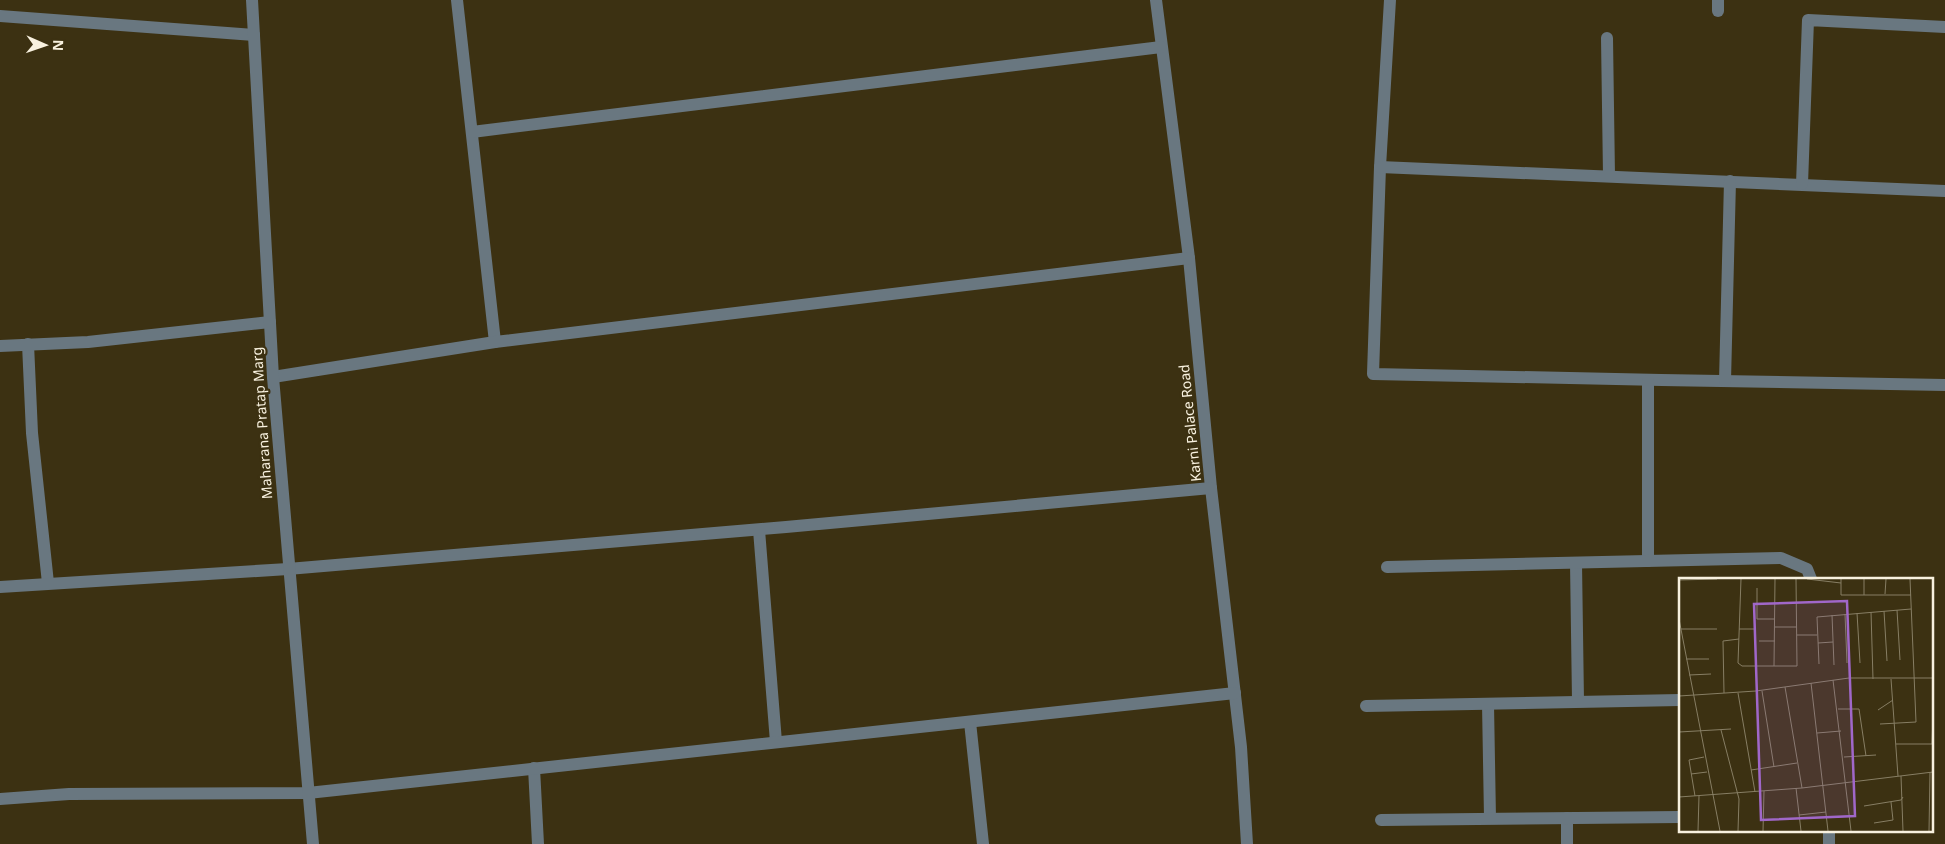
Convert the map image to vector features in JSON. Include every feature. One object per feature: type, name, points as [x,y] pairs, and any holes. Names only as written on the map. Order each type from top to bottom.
[{"type":"street","name":"Maharana Pratap Marg","points":[[252,0],[273,377],[313,844]]},
{"type":"street","points":[[457,0],[495,342]]},
{"type":"street","name":"Karni Palace Road","points":[[1156,0],[1189,258],[1211,488],[1241,746],[1247,844]]},
{"type":"street","points":[[1390,0],[1380,166],[1374,374],[1648,382],[1725,380],[1945,386]]},
{"type":"street","points":[[0,16],[254,35]]},
{"type":"street","points":[[1802,184],[1808,20],[1945,27]]},
{"type":"street","points":[[1607,38],[1609,176]]},
{"type":"street","points":[[472,132],[1161,48]]},
{"type":"street","points":[[1380,166],[1945,191]]},
{"type":"street","points":[[1725,380],[1730,181]]},
{"type":"street","points":[[273,377],[495,342],[1189,258]]},
{"type":"street","points":[[0,346],[88,342],[270,322]]},
{"type":"street","points":[[28,344],[32,433],[48,583]]},
{"type":"street","points":[[1648,382],[1648,561]]},
{"type":"street","points":[[0,587],[288,569],[759,530],[1211,488]]},
{"type":"street","points":[[759,530],[776,742]]},
{"type":"street","points":[[1387,568],[1781,558],[1807,569],[1811,578]]},
{"type":"street","points":[[1576,563],[1578,702]]},
{"type":"street","points":[[0,799],[69,794],[308,793],[1235,693]]},
{"type":"street","points":[[1366,706],[1679,700]]},
{"type":"street","points":[[1488,704],[1490,818]]},
{"type":"street","points":[[970,722],[983,844]]},
{"type":"street","points":[[534,768],[538,844]]},
{"type":"street","points":[[1381,820],[1679,817]]},
{"type":"street","points":[[1567,818],[1567,844]]}]
